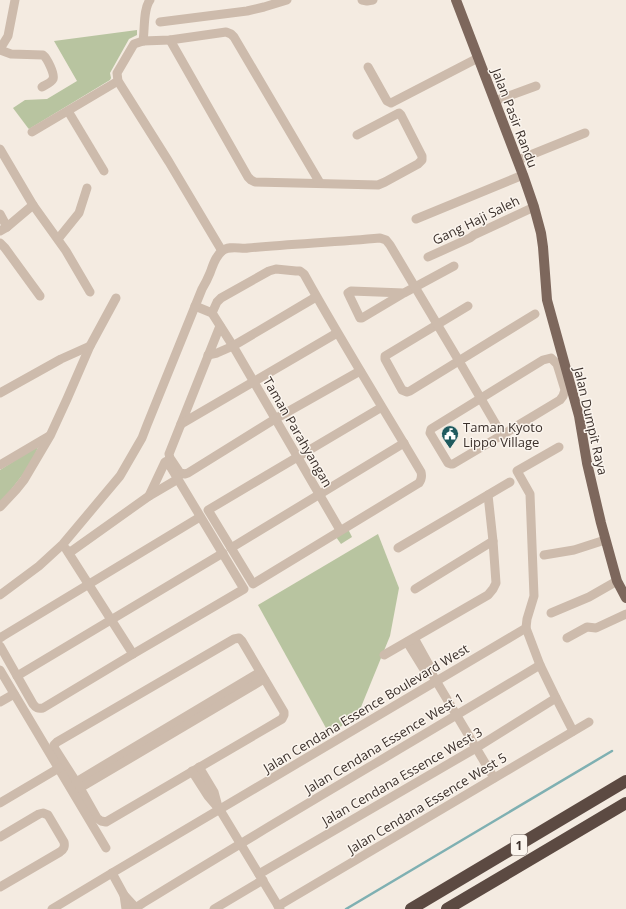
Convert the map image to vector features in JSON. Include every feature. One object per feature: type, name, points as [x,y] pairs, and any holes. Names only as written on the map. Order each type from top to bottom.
[{"type":"highway","name":"1","points":[[411,909],[626,781]]},
{"type":"highway","name":"1","points":[[447,909],[626,803]]},
{"type":"main road","name":"Jalan Pasir Randu","points":[[456,0],[518,160],[534,207],[541,232],[543,247]]},
{"type":"main road","name":"Jalan Dumpit Raya","points":[[543,247],[547,300],[579,416],[600,523],[617,581],[626,598]]},
{"type":"street","points":[[15,0],[0,49],[11,54],[43,55],[53,73],[53,79],[42,87]]},
{"type":"street","points":[[144,37],[145,10],[150,0]]},
{"type":"street","points":[[160,22],[247,11],[264,8],[287,0]]},
{"type":"street","points":[[362,0],[373,0]]},
{"type":"street","points":[[222,251],[118,80],[117,74],[134,44],[144,37],[170,40],[226,32],[231,34],[320,183]]},
{"type":"street","points":[[170,40],[251,180],[255,182],[378,185],[418,164],[422,160],[419,149],[402,115],[399,113],[357,135]]},
{"type":"street","points":[[368,67],[387,102],[391,103],[478,58]]},
{"type":"street","points":[[32,132],[118,80]]},
{"type":"street","points":[[495,101],[536,86]]},
{"type":"street","points":[[68,111],[104,171]]},
{"type":"street","points":[[518,160],[585,133]]},
{"type":"street","points":[[0,149],[33,205],[66,251],[90,292]]},
{"type":"street","points":[[416,219],[523,175]]},
{"type":"street","points":[[58,239],[79,214],[87,188]]},
{"type":"street","points":[[0,214],[3,229],[33,205]]},
{"type":"street","name":"Gang Haji Saleh","points":[[428,257],[469,239],[474,235],[534,207]]},
{"type":"street","points":[[0,595],[39,566],[63,544],[120,476],[142,438],[215,259],[226,248],[314,244],[380,238],[386,240],[502,435]]},
{"type":"street","points":[[0,243],[40,296]]},
{"type":"street","points":[[404,294],[351,291],[348,293],[360,318],[362,318],[454,266]]},
{"type":"street","points":[[149,496],[166,461],[200,517],[252,584],[419,483],[422,476],[404,443],[337,333],[304,274],[300,271],[276,268],[221,298],[217,302],[212,313],[195,306]]},
{"type":"street","points":[[208,355],[220,352],[233,346],[316,296]]},
{"type":"street","points":[[0,506],[24,480],[50,436],[90,346],[116,298]]},
{"type":"street","points":[[468,306],[385,356],[385,359],[402,390],[407,392],[410,391],[535,314]]},
{"type":"street","name":"Taman Parahyangan","points":[[212,313],[233,346],[340,530]]},
{"type":"street","points":[[220,326],[169,456],[180,473],[185,474],[275,419],[360,371]]},
{"type":"street","points":[[181,424],[337,333]]},
{"type":"street","points":[[0,393],[61,359],[90,346]]},
{"type":"street","points":[[551,358],[557,364],[565,390],[560,400],[451,464],[448,463],[430,433],[431,429],[480,398],[543,360],[551,358]]},
{"type":"street","points":[[0,646],[33,704],[39,709],[244,589],[208,510],[382,407]]},
{"type":"street","points":[[0,465],[50,436]]},
{"type":"street","points":[[17,676],[227,551],[404,443]]},
{"type":"street","points":[[559,447],[517,472],[530,494],[534,596],[527,619],[526,628],[540,665],[573,731]]},
{"type":"street","points":[[69,553],[149,496],[178,479]]},
{"type":"street","points":[[398,548],[510,482]]},
{"type":"street","points":[[384,656],[488,595],[493,589],[496,583],[488,495]]},
{"type":"street","points":[[0,638],[200,517]]},
{"type":"street","points":[[544,555],[574,550],[605,540]]},
{"type":"street","points":[[415,589],[493,541]]},
{"type":"street","points":[[63,544],[133,654]]},
{"type":"street","points":[[551,613],[589,597],[617,581]]},
{"type":"street","points":[[567,638],[587,627],[596,628],[626,614]]},
{"type":"street","name":"Jalan Cendana Essence Boulevard West","points":[[52,909],[220,810],[434,678],[526,628]]},
{"type":"street","points":[[238,638],[242,641],[284,712],[284,715],[282,719],[196,769],[106,822],[101,822],[97,818],[54,745],[238,638]]},
{"type":"street","points":[[411,640],[429,665],[434,678],[494,778]]},
{"type":"street","name":"Jalan Cendana Essence West 1","points":[[137,907],[240,843],[540,665]]},
{"type":"street","points":[[0,670],[106,848]]},
{"type":"street","points":[[78,785],[262,675]]},
{"type":"street","points":[[0,702],[14,694]]},
{"type":"street","name":"Jalan Cendana Essence West 3","points":[[214,909],[261,877],[476,748],[556,698]]},
{"type":"street","name":"Jalan Cendana Essence West 5","points":[[279,907],[589,722]]},
{"type":"street","points":[[0,803],[59,768]]},
{"type":"street","points":[[196,769],[208,796],[220,810],[279,907]]},
{"type":"street","points":[[0,837],[43,812],[48,815],[64,842],[64,846],[63,850],[60,852],[0,887]]},
{"type":"street","points":[[112,873],[124,895],[137,907]]},
{"type":"green space","points":[[137,30],[137,35],[129,39],[110,73],[110,80],[29,129],[28,128],[13,108],[25,100],[47,99],[77,81],[54,41]]},
{"type":"green space","points":[[39,445],[31,464],[0,504],[0,470]]},
{"type":"green space","points":[[348,529],[352,537],[341,544],[336,537]]},
{"type":"green space","points":[[378,534],[399,588],[390,636],[359,712],[333,733],[326,728],[258,605]]},
{"type":"waterway","points":[[346,909],[612,751]]},
{"type":"place","name":"Taman Kyoto Lippo Village","points":[[450,449]]}]
